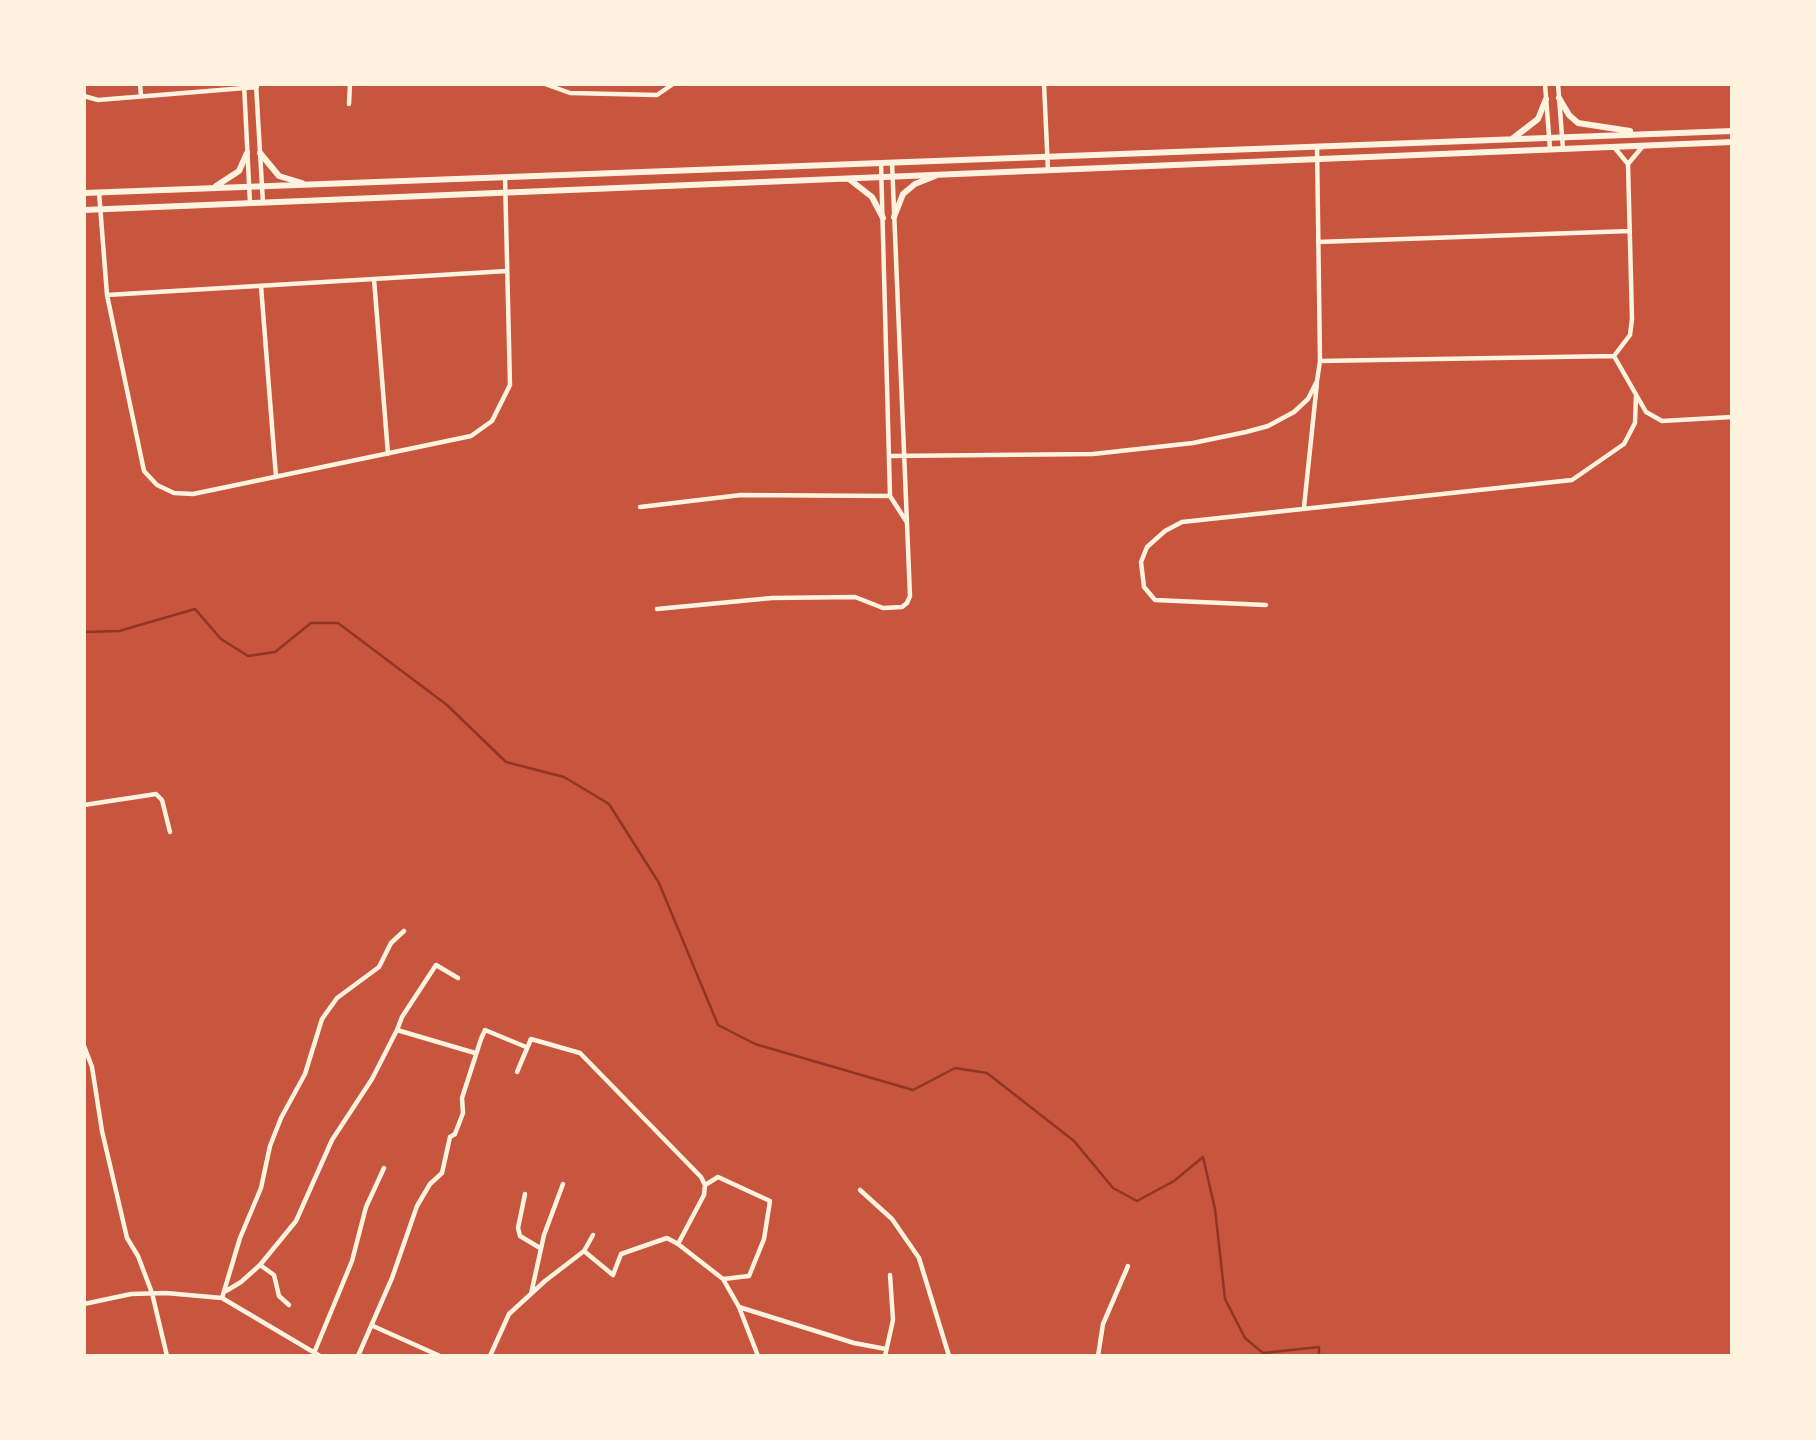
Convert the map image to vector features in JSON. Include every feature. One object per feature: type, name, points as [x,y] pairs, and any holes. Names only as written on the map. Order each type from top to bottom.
[{"type":"street","points":[[140,84],[141,96]]},
{"type":"street","points":[[349,104],[350,84]]},
{"type":"street","points":[[545,84],[570,93],[657,95],[673,84]]},
{"type":"street","points":[[1044,84],[1048,170]]},
{"type":"street","points":[[1545,84],[1550,149]]},
{"type":"street","points":[[1558,84],[1563,149]]},
{"type":"street","points":[[244,86],[250,203]]},
{"type":"street","points":[[84,96],[98,100],[256,86],[262,202]]},
{"type":"street","points":[[1559,98],[1569,115],[1578,123],[1649,134]]},
{"type":"street","points":[[1512,139],[1538,119],[1546,99]]},
{"type":"street","points":[[84,193],[1732,131]]},
{"type":"street","points":[[84,210],[1732,142]]},
{"type":"street","points":[[1628,164],[1644,145]]},
{"type":"street","points":[[1304,507],[1320,361],[1317,146]]},
{"type":"street","points":[[1614,147],[1628,164],[1630,231],[1630,335],[1614,356]]},
{"type":"street","points":[[214,188],[239,170],[247,153]]},
{"type":"street","points":[[260,153],[279,176],[307,184]]},
{"type":"street","points":[[657,609],[772,598],[855,597],[883,608],[902,607],[910,596],[892,162]]},
{"type":"street","points":[[881,163],[890,496],[907,522]]},
{"type":"street","points":[[894,217],[903,194],[915,184],[938,175]]},
{"type":"street","points":[[99,192],[107,295],[144,471],[157,485],[174,493],[193,494],[471,436],[492,421],[510,385],[505,177]]},
{"type":"street","points":[[848,178],[872,197],[883,218]]},
{"type":"street","points":[[1318,242],[1630,231]]},
{"type":"street","points":[[107,295],[507,271]]},
{"type":"street","points":[[374,279],[388,454]]},
{"type":"street","points":[[261,285],[276,477]]},
{"type":"street","points":[[1320,361],[1614,356]]},
{"type":"street","points":[[1614,356],[1646,412],[1662,421],[1732,418]]},
{"type":"street","points":[[889,456],[1093,454],[1193,443],[1268,426],[1294,412],[1308,399],[1317,381]]},
{"type":"street","points":[[1266,605],[1155,600],[1144,587],[1141,562],[1147,547],[1165,531],[1182,522],[1572,480],[1624,444],[1635,423],[1636,396]]},
{"type":"street","points":[[640,507],[741,495],[890,496]]},
{"type":"street","points":[[84,805],[156,794],[162,800],[170,832]]},
{"type":"street","points":[[222,1298],[240,1238],[252,1215],[261,1188],[270,1146],[281,1118],[305,1074],[321,1018],[337,998],[379,967],[391,943],[404,931]]},
{"type":"street","points":[[225,1291],[261,1265],[296,1221],[332,1140],[372,1079],[401,1017],[436,965],[458,978]]},
{"type":"street","points":[[397,1030],[475,1053]]},
{"type":"street","points":[[358,1356],[373,1326],[416,1206],[445,1165],[450,1137],[455,1134],[463,1113],[462,1098],[475,1053],[485,1030],[526,1047]]},
{"type":"street","points":[[517,1072],[531,1039],[580,1053],[641,1112],[705,1185],[704,1195],[678,1244]]},
{"type":"street","points":[[84,1046],[92,1067],[102,1131],[127,1238],[138,1256],[152,1293],[167,1356]]},
{"type":"street","points":[[314,1353],[352,1261],[366,1207],[384,1168]]},
{"type":"street","points":[[705,1185],[718,1177],[770,1201],[764,1240],[750,1276],[723,1279]]},
{"type":"street","points":[[531,1294],[540,1248],[563,1184]]},
{"type":"street","points":[[860,1190],[892,1219],[919,1258],[949,1356]]},
{"type":"street","points":[[525,1194],[518,1228],[520,1236],[540,1248]]},
{"type":"street","points":[[490,1356],[509,1314],[584,1251],[593,1235]]},
{"type":"street","points":[[584,1251],[613,1275],[621,1254],[667,1238],[678,1244],[723,1279],[739,1307],[758,1356]]},
{"type":"street","points":[[261,1265],[274,1275],[279,1296],[289,1304]]},
{"type":"street","points":[[1098,1356],[1103,1324],[1128,1266]]},
{"type":"street","points":[[885,1356],[893,1320],[890,1275]]},
{"type":"street","points":[[84,1304],[131,1294],[152,1293],[222,1298],[320,1356]]},
{"type":"street","points":[[739,1307],[854,1343],[886,1349]]},
{"type":"street","points":[[373,1326],[440,1356]]},
{"type":"waterway","points":[[84,632],[119,631],[195,609],[221,639],[248,656],[275,652],[311,623],[338,623],[447,705],[506,762],[564,777],[609,804],[659,883],[718,1025],[755,1044],[913,1090],[955,1068],[987,1073],[1074,1141],[1113,1188],[1137,1201],[1174,1181],[1203,1157],[1215,1209],[1225,1299],[1245,1338],[1263,1353],[1319,1347],[1319,1356]]}]
